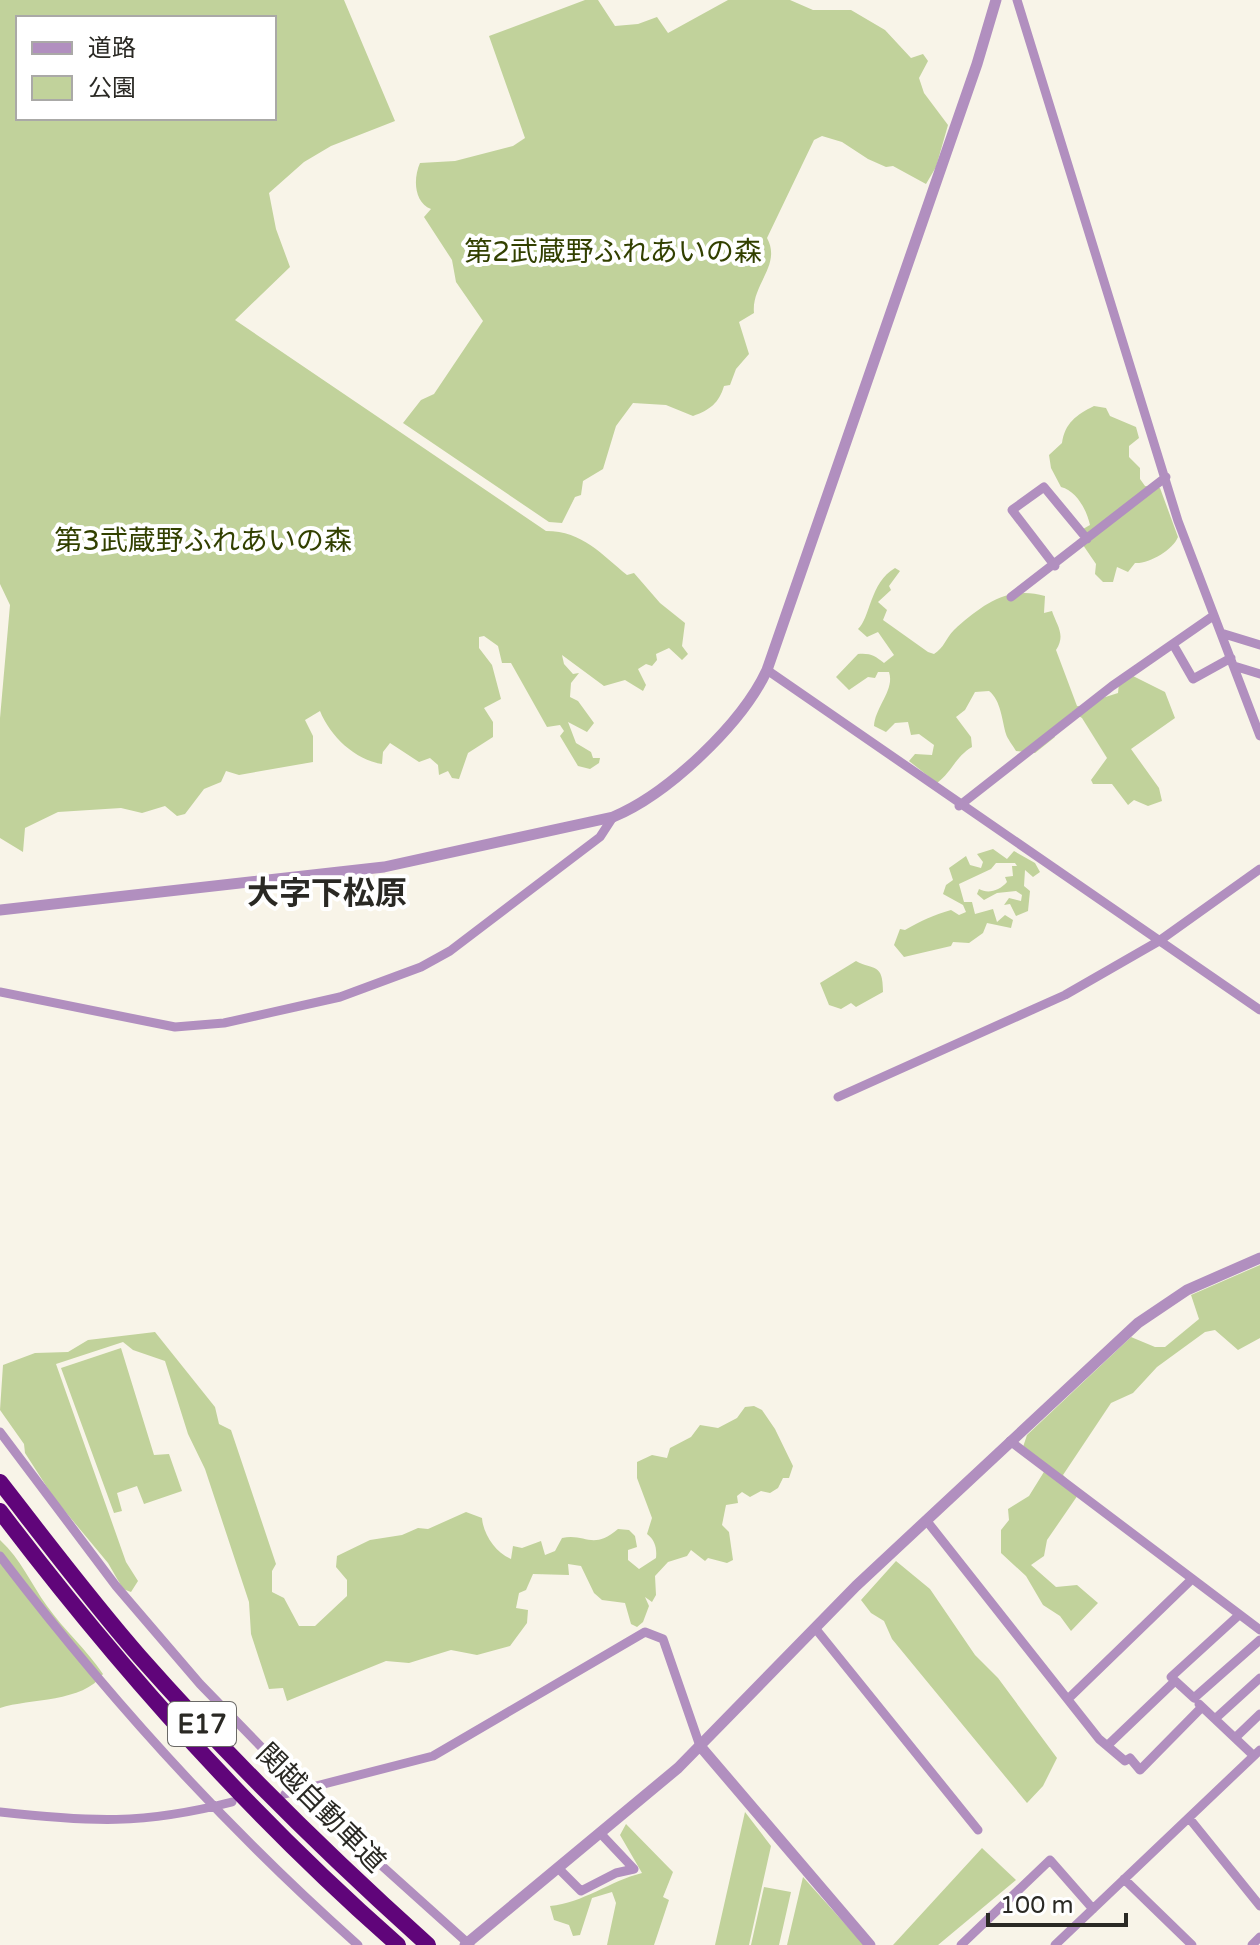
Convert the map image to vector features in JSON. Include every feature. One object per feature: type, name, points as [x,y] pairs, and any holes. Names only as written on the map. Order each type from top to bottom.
[{"type":"highway","name":"関越自動車道","points":[[0,1482],[139,1656],[290,1815],[428,1945]]},
{"type":"highway","name":"関越自動車道","points":[[0,1511],[95,1634],[162,1712],[251,1804],[398,1945]]},
{"type":"street","points":[[0,910],[384,867],[613,817],[636,806],[675,776],[737,718],[767,670],[977,64],[996,0]]},
{"type":"street","points":[[1017,0],[1166,477],[1213,616],[1260,736]]},
{"type":"street","points":[[1011,597],[1055,566],[1166,477]]},
{"type":"street","points":[[1055,566],[1012,510],[1044,487],[1087,539]]},
{"type":"street","points":[[959,806],[1112,686],[1174,646],[1213,616]]},
{"type":"street","points":[[1221,633],[1260,645]]},
{"type":"street","points":[[1174,646],[1193,679],[1232,662],[1260,674]]},
{"type":"street","points":[[767,670],[959,806],[1260,1010]]},
{"type":"street","points":[[0,992],[175,1027],[224,1023],[340,997],[421,967],[450,951],[600,837],[610,827],[613,817]]},
{"type":"street","points":[[838,1097],[1065,995],[1159,941],[1260,869]]},
{"type":"street","points":[[0,1432],[144,1620],[384,1870],[468,1944],[601,1834],[700,1746],[926,1520],[1138,1323],[1187,1290],[1260,1258]]},
{"type":"street","points":[[1010,1441],[1260,1630]]},
{"type":"street","points":[[926,1520],[1099,1739],[1109,1744],[1125,1761],[1130,1758],[1140,1770],[1202,1707]]},
{"type":"street","points":[[0,1556],[105,1688],[215,1806],[358,1945]]},
{"type":"street","points":[[1068,1699],[1191,1580]]},
{"type":"street","points":[[1055,1945],[1257,1753],[1171,1677],[1239,1615]]},
{"type":"street","points":[[815,1628],[978,1830]]},
{"type":"street","points":[[285,1794],[433,1756],[645,1632],[663,1639],[700,1746],[870,1945]]},
{"type":"street","points":[[1194,1698],[1260,1640]]},
{"type":"street","points":[[1216,1718],[1260,1678]]},
{"type":"street","points":[[1109,1744],[1175,1681]]},
{"type":"street","points":[[1236,1737],[1260,1714]]},
{"type":"street","points":[[0,1812],[127,1821],[175,1816],[232,1802]]},
{"type":"street","points":[[1189,1818],[1260,1906]]},
{"type":"street","points":[[558,1868],[581,1891],[616,1873],[634,1869],[601,1834]]},
{"type":"street","points":[[961,1945],[1050,1860],[1093,1909]]},
{"type":"street","points":[[1124,1879],[1192,1945]]},
{"type":"street","points":[[1252,1945],[1260,1937]]},
{"type":"green space","name":"第3武蔵野ふれあいの森","points":[[0,0],[344,0],[395,121],[331,146],[304,162],[269,193],[276,229],[290,267],[235,320],[546,531],[571,535],[600,552],[627,575],[634,573],[660,603],[685,623],[682,646],[688,654],[682,660],[669,648],[656,654],[657,660],[652,666],[646,664],[638,669],[646,685],[643,691],[625,680],[604,686],[562,655],[564,664],[573,674],[579,673],[571,683],[570,697],[578,701],[594,723],[587,732],[568,722],[576,743],[591,752],[593,758],[600,758],[599,763],[590,769],[578,766],[560,736],[564,731],[560,725],[547,727],[511,663],[502,663],[498,646],[484,636],[479,637],[479,648],[492,665],[501,699],[484,708],[493,722],[493,737],[468,753],[459,779],[452,778],[448,771],[439,775],[438,765],[430,758],[419,762],[390,743],[383,752],[382,764],[362,758],[337,738],[320,711],[305,720],[313,736],[313,762],[239,775],[226,771],[221,782],[204,789],[185,814],[177,816],[165,806],[142,813],[121,808],[58,812],[25,828],[23,852],[0,838],[0,718],[10,605],[0,584]]},
{"type":"green space","name":"第2武蔵野ふれあいの森","points":[[585,0],[598,0],[615,26],[638,24],[657,17],[668,33],[728,0],[790,0],[813,10],[851,10],[885,30],[911,58],[923,54],[928,61],[919,78],[924,93],[948,125],[936,167],[926,184],[893,166],[886,167],[868,159],[842,142],[822,136],[814,140],[767,238],[771,257],[757,293],[754,313],[739,322],[749,354],[736,369],[730,385],[724,386],[713,405],[693,416],[666,405],[633,403],[616,426],[603,469],[583,481],[581,495],[575,497],[562,523],[549,522],[403,423],[421,400],[434,394],[483,321],[456,282],[452,260],[424,217],[431,209],[421,201],[416,189],[420,163],[455,161],[513,146],[525,138],[489,36]]},
{"type":"green space","points":[[1094,406],[1106,408],[1110,416],[1136,427],[1139,438],[1129,446],[1129,457],[1140,468],[1140,479],[1145,486],[1160,488],[1178,537],[1166,551],[1153,559],[1135,563],[1128,572],[1117,567],[1113,582],[1103,582],[1095,574],[1096,564],[1083,545],[1083,529],[1090,525],[1086,514],[1076,497],[1061,487],[1051,468],[1049,455],[1062,443],[1072,420]]},
{"type":"green space","points":[[895,568],[900,571],[889,586],[891,590],[878,602],[887,610],[883,620],[928,652],[937,652],[954,630],[995,600],[1031,593],[1045,596],[1044,613],[1052,611],[1060,635],[1056,650],[1077,706],[1089,707],[1093,701],[1118,693],[1119,683],[1133,676],[1165,692],[1175,718],[1131,749],[1159,788],[1162,801],[1148,806],[1134,800],[1128,805],[1112,784],[1093,784],[1091,780],[1107,758],[1082,718],[1072,712],[1052,729],[1055,737],[1035,753],[1016,751],[1007,736],[996,700],[989,691],[975,692],[965,710],[956,717],[971,737],[972,747],[961,755],[942,779],[937,783],[909,761],[915,754],[932,755],[934,745],[919,734],[911,735],[908,722],[895,723],[886,732],[874,726],[889,685],[889,672],[878,672],[875,678],[868,677],[849,690],[836,677],[858,654],[872,656],[884,663],[894,655],[878,632],[867,637],[858,629],[880,582]]},
{"type":"green space","points":[[993,849],[1007,859],[1014,851],[1035,863],[1040,872],[1033,877],[1025,870],[1024,886],[1030,891],[1028,911],[1016,916],[1010,904],[1004,905],[1009,898],[1021,901],[1022,895],[1016,891],[997,893],[984,900],[977,894],[979,889],[997,889],[1007,882],[1005,877],[1013,876],[1012,866],[1017,866],[1015,863],[996,863],[991,869],[959,884],[964,902],[972,902],[975,914],[993,909],[997,922],[1005,915],[1013,920],[1011,928],[987,923],[983,933],[969,943],[953,942],[951,946],[904,957],[894,945],[900,929],[905,930],[951,910],[959,915],[966,912],[963,905],[943,894],[946,885],[953,880],[949,868],[966,856],[970,865],[981,868],[983,862],[977,854]]},
{"type":"green space","points":[[856,961],[879,972],[883,992],[856,1007],[851,1003],[841,1009],[829,1005],[820,983]]},
{"type":"green space","points":[[1260,1265],[1260,1338],[1238,1350],[1215,1330],[1205,1332],[1157,1367],[1133,1393],[1111,1403],[1063,1475],[1080,1492],[1047,1540],[1044,1556],[1031,1565],[1056,1587],[1077,1585],[1098,1603],[1071,1631],[1060,1616],[1043,1605],[1026,1576],[1001,1553],[1001,1530],[1009,1520],[1008,1509],[1029,1496],[1047,1467],[1023,1447],[1027,1435],[1131,1337],[1155,1347],[1165,1347],[1199,1319],[1191,1295]]},
{"type":"green space","points":[[155,1332],[215,1407],[219,1424],[231,1430],[276,1564],[272,1571],[272,1592],[284,1598],[299,1626],[315,1626],[347,1596],[347,1580],[336,1567],[337,1556],[370,1540],[402,1535],[418,1528],[428,1529],[466,1512],[482,1518],[491,1542],[511,1559],[513,1546],[522,1548],[541,1541],[545,1555],[555,1551],[562,1538],[595,1540],[618,1529],[629,1530],[635,1536],[637,1547],[628,1550],[628,1560],[639,1569],[656,1558],[656,1548],[647,1534],[652,1518],[637,1478],[637,1462],[652,1455],[667,1458],[670,1448],[691,1437],[700,1425],[718,1428],[737,1418],[745,1407],[754,1406],[762,1410],[793,1466],[789,1478],[783,1478],[778,1488],[770,1493],[761,1491],[750,1497],[742,1492],[737,1496],[738,1503],[726,1505],[722,1525],[729,1532],[733,1560],[727,1563],[708,1558],[705,1561],[691,1550],[687,1556],[668,1562],[655,1576],[656,1595],[652,1602],[645,1597],[649,1606],[643,1622],[637,1627],[631,1624],[625,1603],[602,1600],[594,1593],[581,1566],[568,1564],[569,1575],[533,1574],[526,1590],[519,1593],[516,1608],[528,1610],[527,1623],[510,1646],[477,1655],[451,1650],[409,1663],[386,1661],[287,1701],[283,1688],[269,1689],[251,1634],[249,1602],[165,1361],[133,1350],[123,1342],[56,1364],[126,1562],[138,1581],[131,1592],[123,1589],[108,1563],[54,1498],[25,1453],[24,1444],[0,1410],[3,1365],[35,1353],[68,1352],[88,1340]]},
{"type":"green space","points":[[121,1348],[154,1455],[169,1454],[182,1491],[144,1504],[137,1486],[117,1493],[122,1511],[114,1513],[61,1368]]},
{"type":"green space","points":[[0,1540],[20,1563],[54,1615],[103,1674],[83,1690],[0,1708]]},
{"type":"green space","points":[[896,1561],[930,1589],[975,1655],[998,1678],[1057,1758],[1043,1786],[1027,1803],[892,1639],[884,1621],[871,1613],[861,1600]]},
{"type":"green space","points":[[745,1812],[771,1846],[749,1945],[715,1945]]},
{"type":"green space","points":[[626,1824],[673,1872],[663,1897],[669,1900],[654,1945],[607,1945],[616,1903],[612,1892],[592,1898],[580,1935],[573,1936],[569,1925],[554,1920],[550,1906],[574,1901],[642,1873],[620,1835]]},
{"type":"green space","points":[[982,1848],[1016,1880],[938,1945],[893,1945]]},
{"type":"green space","points":[[803,1877],[864,1945],[787,1945]]},
{"type":"green space","points":[[764,1887],[791,1892],[779,1945],[751,1945]]},
{"type":"district","name":"大字下松原","points":[[327,894]]}]
